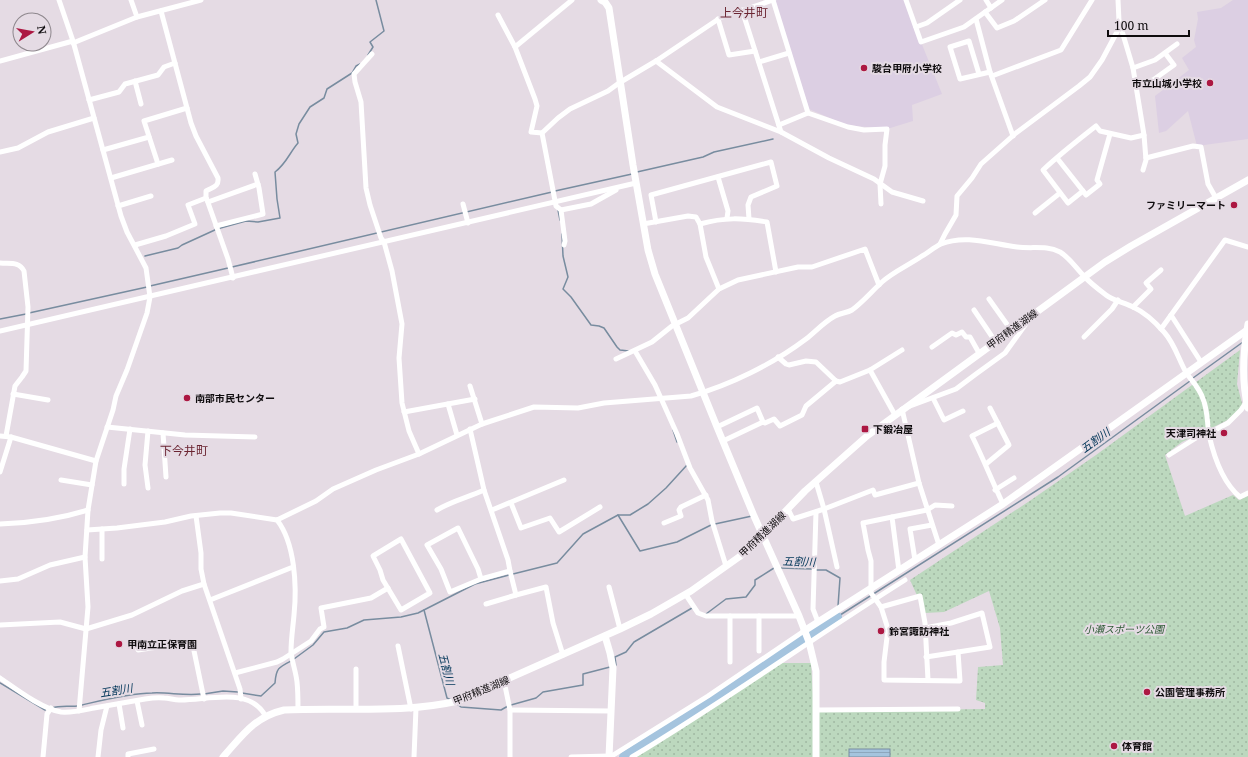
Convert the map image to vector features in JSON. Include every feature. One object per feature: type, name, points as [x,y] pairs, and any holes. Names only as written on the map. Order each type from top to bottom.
[{"type":"street","points":[[59,0],[73,42],[118,206],[127,232],[146,268],[150,295],[147,313],[127,370],[116,396],[96,461],[88,510],[85,557],[88,607],[79,711]]},
{"type":"street","points":[[131,0],[138,17]]},
{"type":"street","points":[[0,61],[73,42],[138,17],[201,0]]},
{"type":"street","points":[[516,47],[572,0]]},
{"type":"street","points":[[601,0],[605,2],[609,8],[643,224],[648,250],[655,274],[717,427],[807,636],[816,671],[816,757]]},
{"type":"street","points":[[498,15],[516,47],[537,106],[531,132],[542,133],[558,118],[570,110],[608,91],[718,19],[773,0],[808,113]]},
{"type":"street","points":[[906,0],[921,42],[964,28],[1002,0]]},
{"type":"street","points":[[916,27],[927,23],[960,0]]},
{"type":"street","points":[[986,0],[991,8]]},
{"type":"street","points":[[985,12],[997,28],[1014,21],[1045,0]]},
{"type":"street","points":[[979,74],[969,41],[950,47],[960,79],[979,74],[991,74],[1061,50],[1092,0]]},
{"type":"street","points":[[940,244],[944,234],[956,215],[957,196],[981,164],[1013,136],[1079,86],[1090,76],[1102,60],[1118,30],[1118,0]]},
{"type":"street","points":[[742,10],[781,132]]},
{"type":"street","points":[[161,11],[196,136],[218,178],[217,185],[206,191],[207,200],[228,259],[232,276]]},
{"type":"street","points":[[718,19],[729,55],[755,51]]},
{"type":"street","points":[[976,19],[991,74],[1013,136]]},
{"type":"street","points":[[1119,21],[1133,68],[1144,135],[1146,158],[1143,170]]},
{"type":"street","points":[[1133,68],[1155,60],[1177,44]]},
{"type":"street","points":[[759,62],[789,53]]},
{"type":"street","points":[[1135,84],[1153,80],[1174,65],[1165,53]]},
{"type":"street","points":[[372,54],[354,74],[361,102],[366,188],[370,205],[383,240],[392,271],[402,324],[399,358],[404,412],[409,431],[419,454]]},
{"type":"street","points":[[656,61],[717,107],[781,132],[829,158],[874,179],[892,192],[923,202]]},
{"type":"street","points":[[89,100],[119,92],[125,84],[158,75],[164,67],[175,63]]},
{"type":"street","points":[[135,81],[141,104]]},
{"type":"street","points":[[158,164],[144,121],[187,108]]},
{"type":"street","points":[[779,125],[808,113],[848,127],[864,130],[887,129],[885,166],[880,184],[881,204]]},
{"type":"street","points":[[0,152],[18,148],[48,132],[94,118]]},
{"type":"street","points":[[1083,191],[1068,203],[1043,170],[1096,126],[1100,132],[1131,138],[1144,135]]},
{"type":"street","points":[[542,133],[556,206],[561,210],[565,241],[564,245]]},
{"type":"street","points":[[1057,158],[1086,195],[1100,184],[1096,180],[1110,134]]},
{"type":"street","points":[[103,150],[149,137]]},
{"type":"street","points":[[1146,158],[1193,146],[1201,147],[1208,184],[1216,198]]},
{"type":"street","points":[[111,178],[172,160]]},
{"type":"street","points":[[656,222],[650,196],[771,162],[777,186],[750,197],[748,206],[749,219]]},
{"type":"street","points":[[216,226],[263,214],[258,184],[254,174]]},
{"type":"street","points":[[718,177],[728,211],[727,218]]},
{"type":"street","points":[[561,210],[591,204],[636,180]]},
{"type":"street","name":"甲府精進湖線","points":[[223,757],[252,725],[266,717],[284,710],[356,708],[384,710],[414,708],[458,701],[620,629],[686,595],[752,546],[762,534],[849,451],[902,409],[1084,277],[1130,246],[1248,180]]},
{"type":"street","points":[[135,245],[166,236],[195,224],[188,205],[258,184]]},
{"type":"street","points":[[0,331],[555,200],[623,187]]},
{"type":"street","points":[[1035,213],[1060,193]]},
{"type":"street","points":[[118,206],[151,196]]},
{"type":"street","points":[[463,204],[467,221]]},
{"type":"street","points":[[643,224],[688,216],[696,217],[700,224],[706,257],[719,289]]},
{"type":"street","points":[[700,224],[727,218],[767,222],[776,272]]},
{"type":"street","points":[[87,530],[102,530],[196,516],[231,513],[276,520],[316,501],[333,489],[376,470],[419,454],[482,424],[534,407],[578,408],[604,403],[691,396],[704,393],[733,381],[778,357],[807,338],[835,316],[852,309],[887,278],[940,244],[972,240],[1026,248],[1045,247],[1060,252],[1068,258],[1084,277],[1108,298],[1118,300],[1142,312],[1161,329],[1171,342],[1188,375],[1203,399],[1209,433],[1216,458],[1224,477],[1234,492],[1240,497],[1248,493]]},
{"type":"street","points":[[1161,329],[1225,240],[1248,247]]},
{"type":"street","points":[[616,359],[652,342],[676,324],[688,318],[719,289],[738,280],[798,268],[812,267],[865,250],[879,285]]},
{"type":"street","points":[[0,263],[18,264],[22,266],[24,271],[28,307],[26,371],[15,386],[5,436],[0,472]]},
{"type":"street","points":[[1133,307],[1151,289],[1146,283],[1161,270]]},
{"type":"street","points":[[989,299],[1011,330]]},
{"type":"street","points":[[1084,337],[1112,309],[1118,300]]},
{"type":"street","points":[[974,310],[995,341]]},
{"type":"street","points":[[939,545],[919,483],[902,409],[956,389],[1004,353],[1033,314]]},
{"type":"street","points":[[1171,315],[1201,362]]},
{"type":"street","points":[[570,757],[610,757],[807,636],[873,594],[899,571],[1003,504],[1188,375],[1201,362],[1247,329]]},
{"type":"street","points":[[1169,455],[1196,438],[1228,423],[1248,404],[1243,368],[1247,329]]},
{"type":"street","points":[[932,347],[952,333],[956,335],[962,332],[966,337],[970,337],[979,353]]},
{"type":"street","points":[[778,357],[786,364],[790,365],[806,361],[816,362],[836,381],[840,382],[870,370],[902,350]]},
{"type":"street","points":[[635,351],[661,399],[690,468],[706,495],[726,566]]},
{"type":"street","points":[[870,370],[895,415]]},
{"type":"street","points":[[723,441],[763,422],[765,423],[774,420],[780,426],[802,415],[806,406],[836,381]]},
{"type":"street","points":[[470,386],[482,424]]},
{"type":"street","points":[[13,394],[48,400]]},
{"type":"street","points":[[933,398],[944,420],[963,411]]},
{"type":"street","points":[[404,412],[475,399]]},
{"type":"street","points":[[448,404],[457,435]]},
{"type":"street","points":[[717,427],[756,408],[763,422]]},
{"type":"street","points":[[986,464],[1009,445],[990,408]]},
{"type":"street","points":[[998,423],[972,436],[986,464],[995,490],[1003,504]]},
{"type":"street","points":[[107,427],[185,436],[255,437]]},
{"type":"street","points":[[124,484],[124,469],[130,429]]},
{"type":"street","points":[[470,429],[484,490],[508,560],[516,595]]},
{"type":"street","points":[[148,431],[145,465],[148,488]]},
{"type":"street","points":[[163,433],[166,478]]},
{"type":"street","points":[[5,436],[96,461]]},
{"type":"street","points":[[995,490],[1014,478]]},
{"type":"street","points":[[61,480],[92,485]]},
{"type":"street","points":[[492,510],[564,480]]},
{"type":"street","points":[[816,482],[824,509],[837,567]]},
{"type":"street","points":[[788,509],[793,519],[816,512],[873,490],[875,495],[919,483]]},
{"type":"street","points":[[437,510],[450,503],[484,490]]},
{"type":"street","points":[[664,523],[681,516],[679,510],[680,507],[706,495]]},
{"type":"street","points":[[511,503],[521,528],[550,518],[559,532],[600,507]]},
{"type":"street","points":[[952,506],[935,505],[927,510],[863,524],[871,561],[873,594],[881,607],[888,629],[884,662],[884,680],[960,681],[958,652]]},
{"type":"street","points":[[0,524],[23,524],[88,510]]},
{"type":"street","points":[[816,512],[813,609],[818,622]]},
{"type":"street","points":[[196,516],[201,553],[201,569],[204,584],[235,673],[240,689],[241,699]]},
{"type":"street","points":[[892,517],[899,571]]},
{"type":"street","points":[[276,520],[282,526],[287,538],[294,567],[295,596],[291,636],[291,654],[297,681],[298,710]]},
{"type":"street","points":[[915,560],[910,529],[932,524]]},
{"type":"street","points":[[480,579],[478,569],[458,528],[427,544],[441,569],[450,592],[480,579],[510,570]]},
{"type":"street","points":[[102,530],[102,559]]},
{"type":"street","points":[[401,539],[430,593],[401,610],[388,588],[373,556],[401,539]]},
{"type":"street","points":[[0,581],[18,578],[50,565],[85,557]]},
{"type":"street","points":[[210,600],[294,567]]},
{"type":"street","points":[[632,757],[714,706],[807,636],[818,622],[841,607],[905,580]]},
{"type":"street","points":[[0,625],[60,622],[86,629],[132,615],[182,590],[204,584]]},
{"type":"street","points":[[486,604],[546,587],[553,623],[563,655]]},
{"type":"street","points":[[608,587],[620,629]]},
{"type":"street","points":[[235,673],[277,662],[311,640],[320,628],[324,628],[321,608],[371,598],[388,588]]},
{"type":"street","points":[[686,595],[698,613],[706,616],[799,616]]},
{"type":"street","points":[[881,607],[920,596],[925,628],[928,680]]},
{"type":"street","points":[[925,628],[951,623],[982,613],[990,647],[926,657]]},
{"type":"street","points":[[730,616],[730,662]]},
{"type":"street","points":[[759,616],[759,652]]},
{"type":"street","points":[[604,636],[613,665],[610,757]]},
{"type":"street","points":[[138,650],[191,642],[204,699]]},
{"type":"street","points":[[398,646],[414,708],[414,757]]},
{"type":"street","points":[[356,669],[356,708]]},
{"type":"street","points":[[0,678],[24,694],[60,712],[79,711],[162,697],[177,700],[224,697],[241,699],[256,705],[263,711],[266,717]]},
{"type":"street","points":[[504,681],[510,710],[510,757]]},
{"type":"street","points":[[708,696],[714,706]]},
{"type":"street","points":[[137,700],[142,725]]},
{"type":"street","points":[[119,704],[123,728]]},
{"type":"street","points":[[98,757],[101,730],[107,706]]},
{"type":"street","points":[[43,757],[47,714],[51,708]]},
{"type":"street","points":[[817,710],[958,709]]},
{"type":"street","points":[[510,710],[611,711]]},
{"type":"street","points":[[128,757],[128,754],[154,749]]},
{"type":"shaded area","name":"駿台甲府小学校","points":[[777,0],[904,0],[942,94],[912,105],[913,121],[887,129],[846,125],[809,109],[775,2]]},
{"type":"shaded area","name":"市立山城小学校","points":[[1233,0],[1248,0],[1248,139],[1197,146],[1188,111],[1166,131],[1159,133],[1155,96],[1189,70],[1182,58],[1196,47],[1194,40],[1198,19],[1197,12],[1221,8]]},
{"type":"green space","name":"小瀬スポーツ公園","points":[[1240,350],[1237,384],[1243,407],[1226,421],[1182,442],[1165,455],[1185,516],[1233,495],[1239,500],[1248,496],[1248,757],[632,757],[777,663],[811,663],[814,711],[985,709],[985,703],[976,700],[978,667],[1003,665],[1000,628],[989,591],[944,612],[925,613],[910,580],[1096,455]]},
{"type":"water","points":[[849,749],[890,749],[890,757],[849,757]]},
{"type":"waterway","points":[[368,55],[373,47],[370,42],[384,31],[376,0]]},
{"type":"waterway","points":[[145,256],[178,248],[217,229],[246,221],[258,222],[280,218],[275,172],[298,143],[296,134],[299,124],[310,107],[324,98],[327,89],[352,73],[356,66],[360,64]]},
{"type":"waterway","points":[[637,172],[703,157],[714,152],[773,139]]},
{"type":"waterway","points":[[555,191],[632,174]]},
{"type":"waterway","points":[[232,267],[552,192]]},
{"type":"waterway","points":[[558,210],[560,220]]},
{"type":"waterway","points":[[562,234],[563,256],[568,277],[563,289],[571,297],[591,325],[604,328],[620,350],[629,351]]},
{"type":"waterway","points":[[150,286],[228,268]]},
{"type":"waterway","points":[[29,313],[147,287]]},
{"type":"waterway","points":[[0,319],[26,314]]},
{"type":"waterway","name":"五割川","points":[[1193,378],[1243,342]]},
{"type":"waterway","name":"五割川","points":[[837,614],[837,617],[1058,477],[1190,381]]},
{"type":"waterway","points":[[673,430],[677,442]]},
{"type":"waterway","name":"五割川","points":[[513,574],[557,563],[583,534],[618,515],[630,515],[648,504],[666,488],[687,465]]},
{"type":"waterway","name":"五割川","points":[[618,515],[640,551],[677,542],[711,525]]},
{"type":"waterway","name":"五割川","points":[[715,524],[752,516]]},
{"type":"waterway","name":"五割川","points":[[706,614],[726,599],[746,597],[755,585],[755,580],[774,568]]},
{"type":"waterway","name":"五割川","points":[[780,568],[812,569]]},
{"type":"waterway","name":"五割川","points":[[816,570],[826,570],[840,578],[838,606]]},
{"type":"waterway","name":"五割川","points":[[294,659],[313,645],[324,632],[347,628],[364,620],[401,617],[418,613],[475,584],[509,575]]},
{"type":"waterway","name":"五割川","points":[[616,665],[615,657],[626,652],[634,642],[692,608],[694,609]]},
{"type":"waterway","name":"五割川","points":[[424,610],[447,698],[451,700]]},
{"type":"waterway","points":[[624,757],[837,617]]},
{"type":"waterway","name":"五割川","points":[[242,693],[261,696],[275,683],[277,671],[291,661]]},
{"type":"waterway","name":"五割川","points":[[511,705],[536,698],[543,692],[583,685],[583,674],[610,667]]},
{"type":"waterway","name":"五割川","points":[[0,683],[45,710],[47,709]]},
{"type":"waterway","name":"五割川","points":[[204,694],[223,691],[238,692]]},
{"type":"waterway","name":"五割川","points":[[82,705],[117,697],[144,693],[188,695],[201,694]]},
{"type":"waterway","name":"五割川","points":[[457,704],[461,707],[501,710],[508,706]]},
{"type":"waterway","name":"五割川","points":[[52,708],[78,706]]},
{"type":"place","name":"駿台甲府小学校","points":[[864,68]]},
{"type":"place","name":"市立山城小学校","points":[[1210,83]]},
{"type":"place","name":"ファミリーマート","points":[[1234,205]]},
{"type":"place","name":"南部市民センター","points":[[187,398]]},
{"type":"place","name":"下鍛冶屋","points":[[865,429]]},
{"type":"place","name":"天津司神社","points":[[1224,433]]},
{"type":"place","name":"鈴宮諏訪神社","points":[[881,631]]},
{"type":"place","name":"甲南立正保育園","points":[[119,644]]},
{"type":"place","name":"公園管理事務所","points":[[1147,692]]},
{"type":"place","name":"体育館","points":[[1114,746]]},
{"type":"district","name":"上今井町","points":[[744,12]]},
{"type":"district","name":"下今井町","points":[[184,450]]}]
